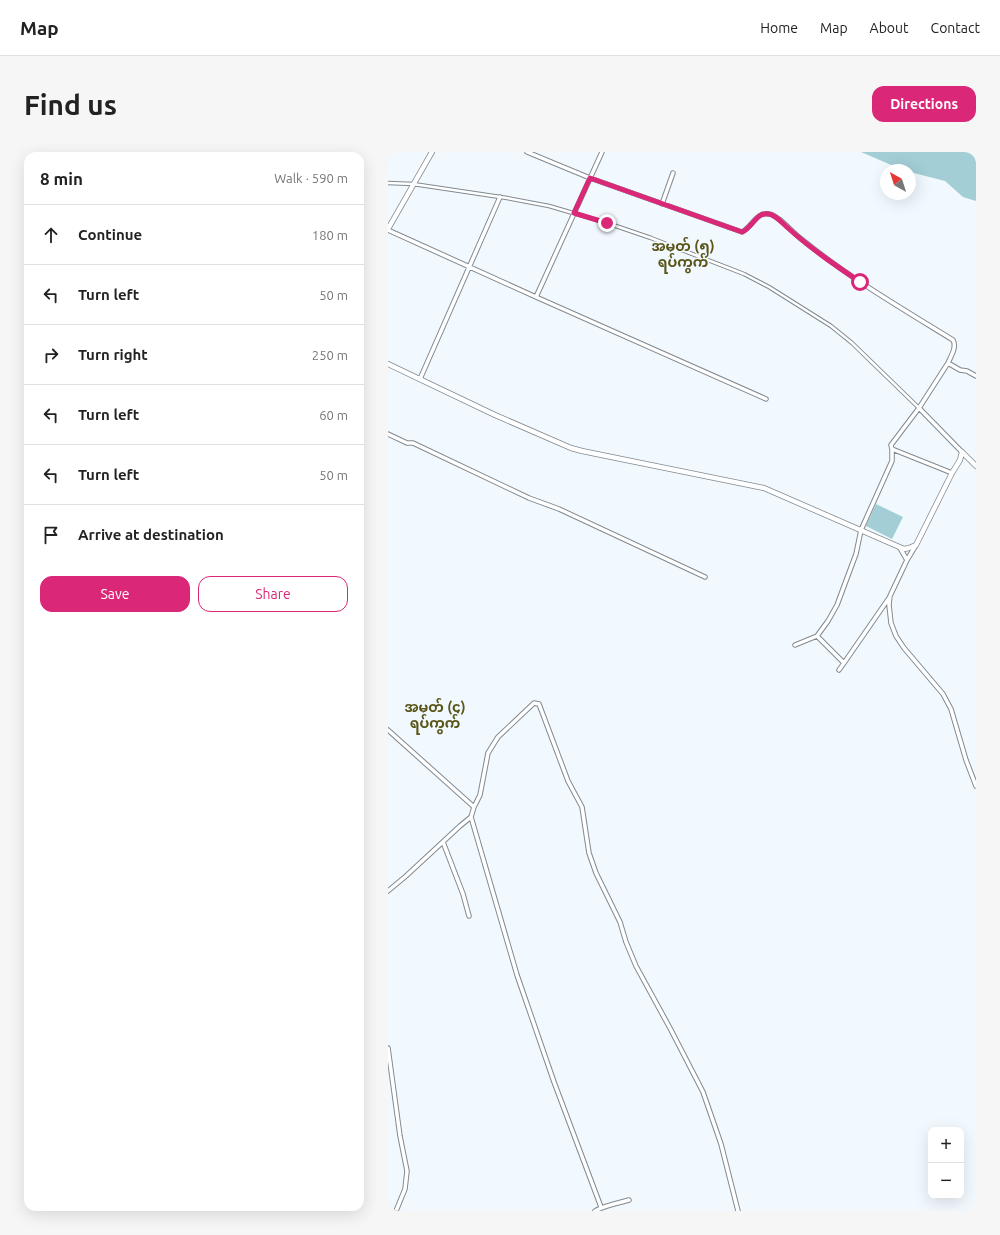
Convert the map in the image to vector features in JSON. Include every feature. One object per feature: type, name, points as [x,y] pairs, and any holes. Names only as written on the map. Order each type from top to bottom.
[{"type":"street","points":[[432,152],[388,230],[766,399]]},
{"type":"street","points":[[526,152],[590,178],[742,232],[747,230],[762,214],[769,214],[838,267],[953,340],[955,343],[948,363],[919,408],[891,445],[892,461],[861,530],[856,554],[837,605],[828,622],[817,636],[795,645]]},
{"type":"street","points":[[536,297],[602,152]]},
{"type":"street","points":[[662,204],[673,173]]},
{"type":"street","points":[[388,183],[414,184],[549,206],[636,233],[744,274],[769,287],[831,326],[847,339],[888,377],[962,452],[975,463]]},
{"type":"street","points":[[420,379],[500,197]]},
{"type":"street","points":[[948,363],[960,370],[967,371],[976,376]]},
{"type":"street","points":[[388,364],[495,415],[571,448],[764,488],[900,548],[909,548],[916,545]]},
{"type":"street","points":[[388,434],[407,443],[413,443],[529,498],[559,510],[705,577]]},
{"type":"street","points":[[892,449],[952,473]]},
{"type":"street","points":[[839,670],[890,596],[907,560],[960,460],[962,452]]},
{"type":"street","points":[[900,548],[907,560]]},
{"type":"street","points":[[890,596],[889,605],[896,636],[904,648],[943,694],[951,709],[966,760],[976,786]]},
{"type":"street","points":[[817,636],[844,663]]},
{"type":"street","points":[[601,1207],[554,1082],[517,975],[471,818],[474,807],[480,795],[488,753],[498,737],[534,703],[539,704],[568,781],[582,807],[589,853],[596,873],[620,922],[636,966],[703,1092],[721,1144],[738,1211]]},
{"type":"street","points":[[388,730],[474,807]]},
{"type":"street","points":[[388,891],[460,826],[471,818]]},
{"type":"street","points":[[444,842],[463,894],[469,916]]},
{"type":"street","points":[[388,1048],[400,1136],[407,1171],[405,1189],[396,1211]]},
{"type":"street","points":[[595,1211],[601,1207],[607,1207],[629,1200]]},
{"type":"water","points":[[861,152],[976,152],[976,201],[963,197],[945,181],[916,174],[916,164],[889,164]]},
{"type":"water","points":[[876,504],[903,517],[892,539],[866,526]]},
{"type":"district","name":"အမှတ် (၅) ရပ်ကွက်","points":[[683,254]]},
{"type":"district","name":"အမှတ် (၄) ရပ်ကွက်","points":[[435,716]]},
{"type":"route","points":[[607,223],[574,213],[590,178],[742,232],[747,230],[762,214],[769,214],[778,219],[799,238],[825,258],[860,282]]}]
